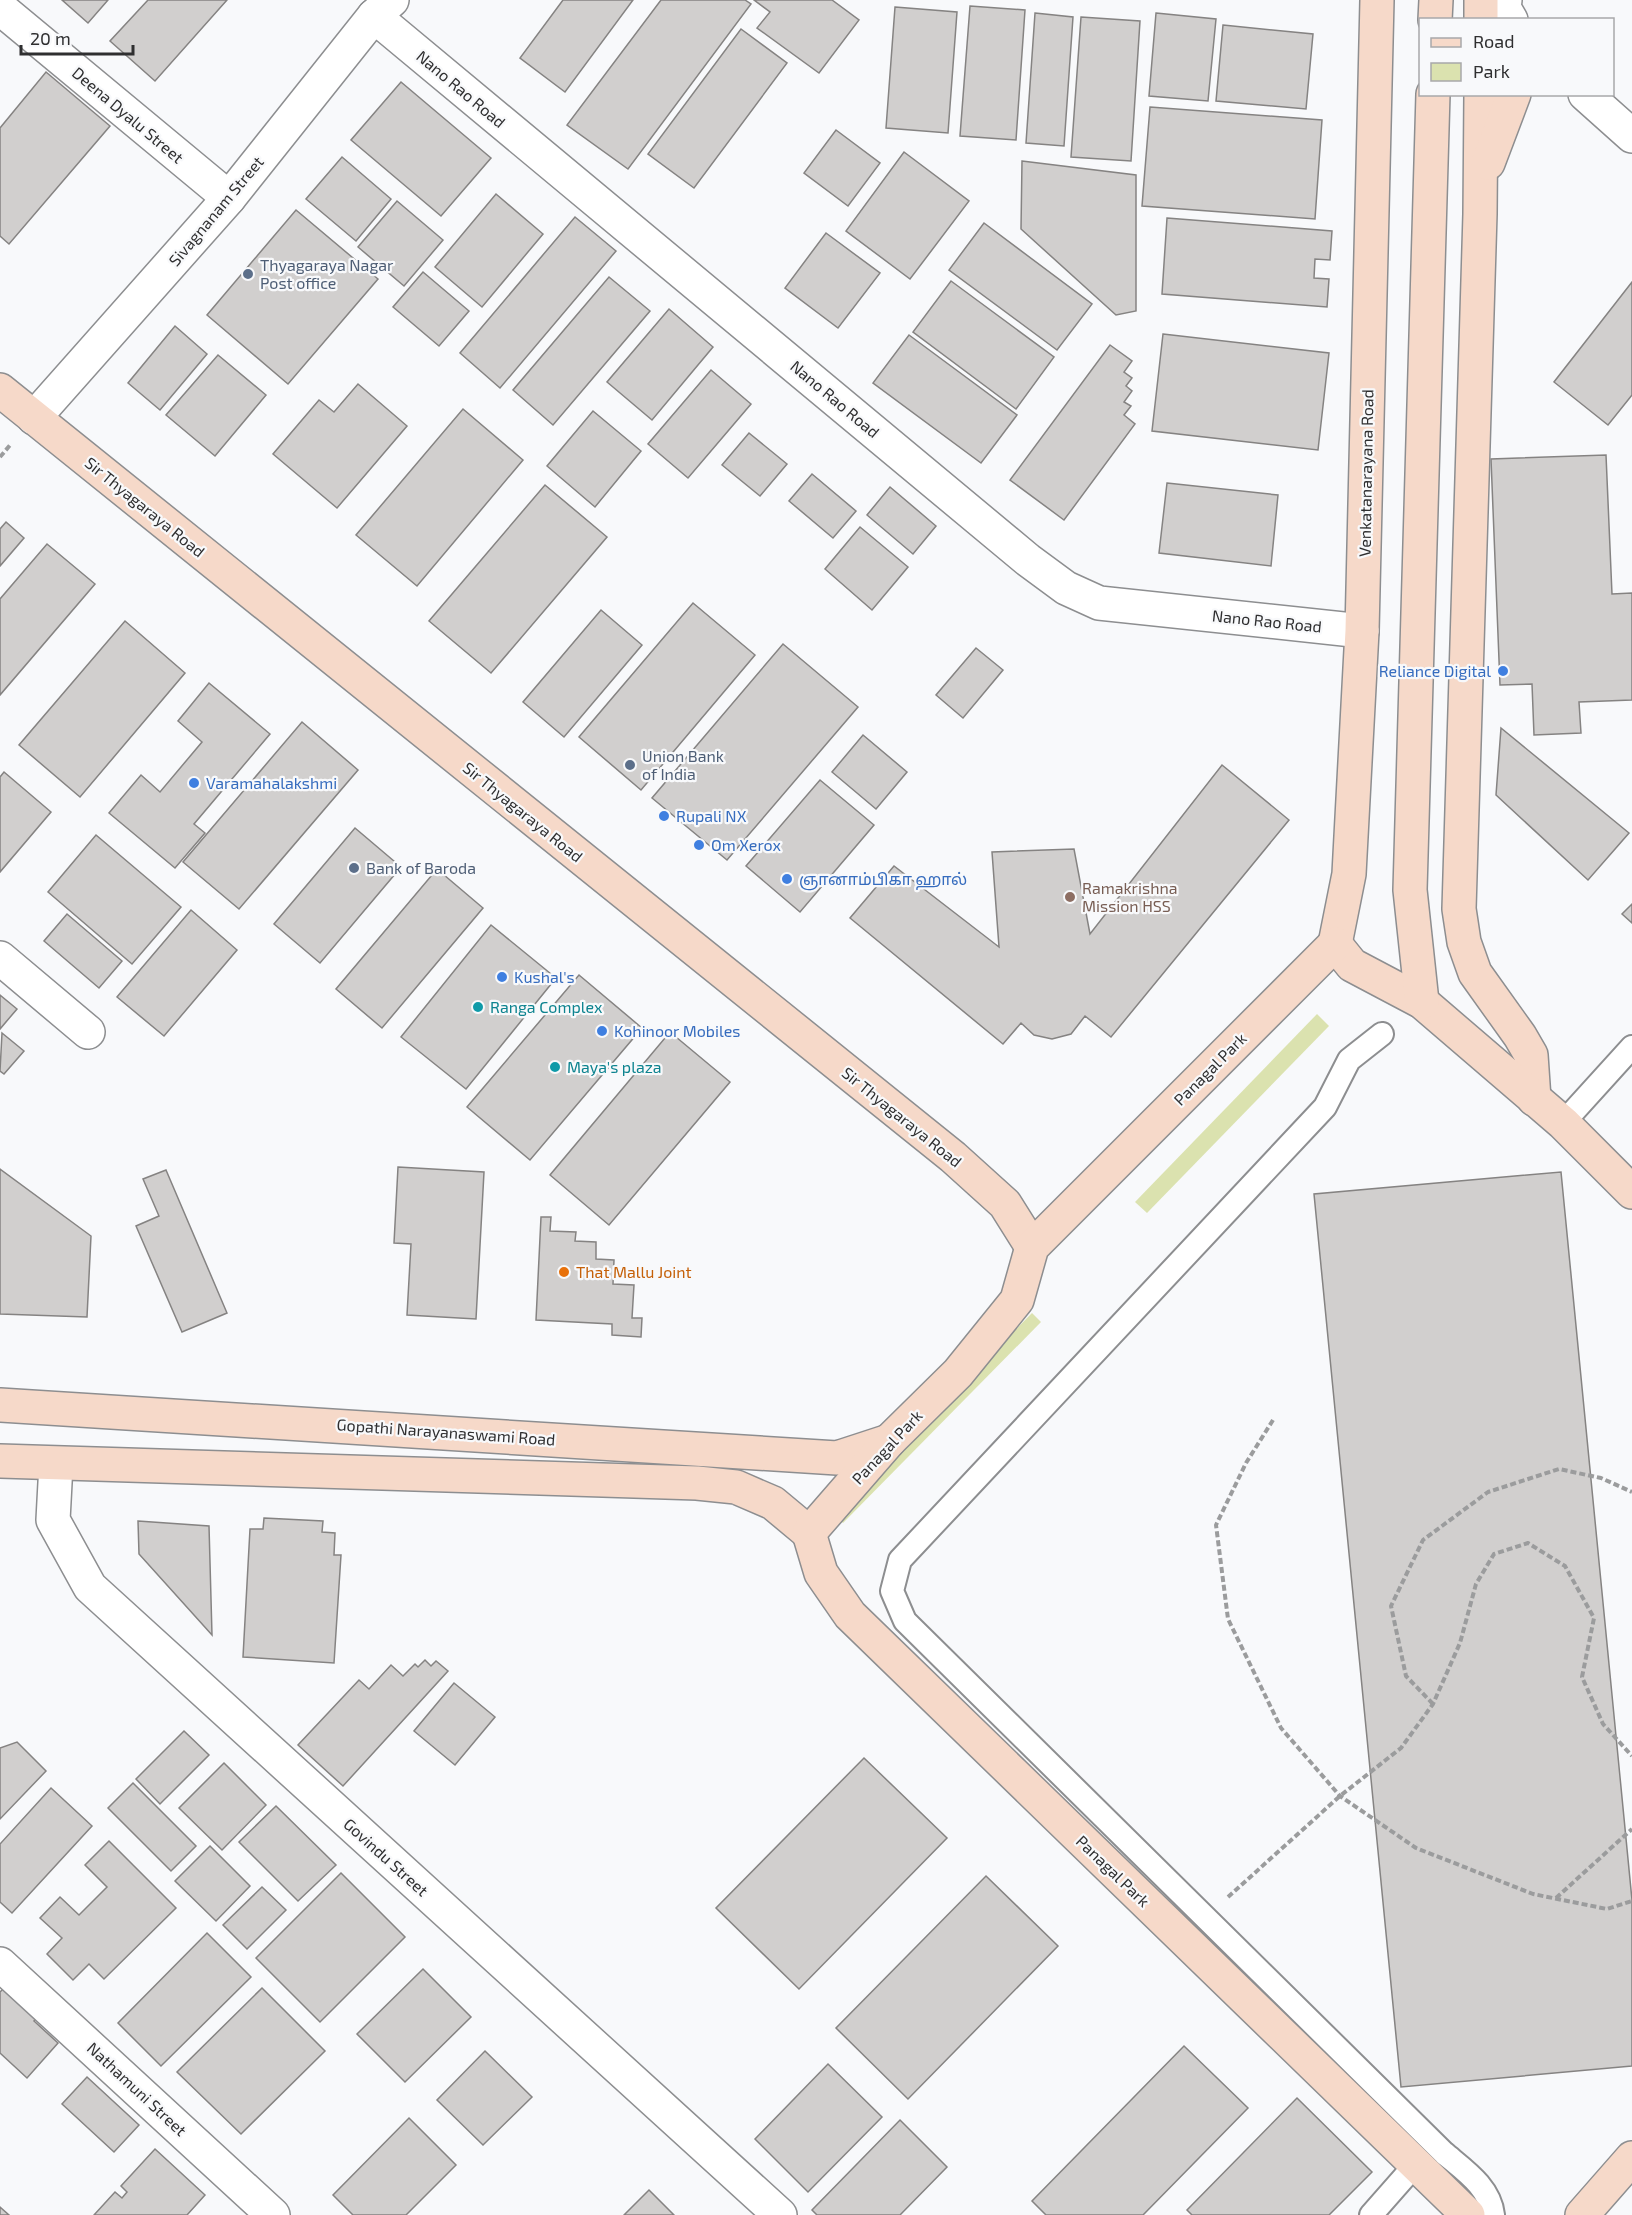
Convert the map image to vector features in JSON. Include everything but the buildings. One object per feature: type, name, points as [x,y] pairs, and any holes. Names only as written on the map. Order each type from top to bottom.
[{"type":"main road","name":"Venkatanarayana Road","points":[[1335,944],[1349,874],[1362,631],[1377,0]]},
{"type":"main road","points":[[1435,18],[1436,0]]},
{"type":"main road","points":[[1481,0],[1481,18]]},
{"type":"main road","points":[[1422,1002],[1410,890],[1433,96]]},
{"type":"main road","points":[[1481,96],[1459,909],[1464,942],[1475,973],[1521,1036],[1531,1055],[1534,1099]]},
{"type":"main road","points":[[1480,186],[1513,96]]},
{"type":"main road","name":"Sir Thyagaraya Road","points":[[0,390],[953,1157],[1005,1204],[1032,1247]]},
{"type":"main road","points":[[1335,944],[1352,965],[1422,1002],[1563,1123],[1632,1192]]},
{"type":"main road","name":"Panagal Park","points":[[1335,944],[1032,1247],[1017,1300],[958,1373],[889,1441],[809,1533],[821,1573],[850,1615],[1468,2215]]},
{"type":"main road","name":"Gopathi Narayanaswami Road","points":[[0,1405],[837,1458],[889,1441]]},
{"type":"main road","points":[[0,1461],[736,1486],[773,1503],[809,1533]]},
{"type":"main road","points":[[1581,2215],[1632,2158]]},
{"type":"street","points":[[1505,0],[1504,8],[1510,18]]},
{"type":"street","name":"Deena Dyalu Street","points":[[0,8],[229,198]]},
{"type":"street","name":"Nano Rao Road","points":[[383,8],[1028,560],[1065,588],[1099,603],[1362,631]]},
{"type":"street","name":"Sivagnanam Street","points":[[34,418],[229,198],[383,8]]},
{"type":"street","points":[[1587,96],[1632,136]]},
{"type":"street","points":[[0,958],[88,1032]]},
{"type":"street","name":"Govindu Street","points":[[56,1464],[53,1520],[90,1587],[780,2215]]},
{"type":"street","name":"Nathamuni Street","points":[[0,1964],[273,2215]]},
{"type":"lane","points":[[1382,1034],[1350,1060],[1325,1107],[900,1560],[892,1591],[905,1621],[1444,2153],[1477,2181],[1492,2206],[1493,2215]]},
{"type":"lane","points":[[1563,1123],[1632,1047]]},
{"type":"lane","points":[[1371,2215],[1415,2165]]},
{"type":"path","points":[[1273,1420],[1246,1463],[1216,1525],[1228,1618],[1281,1728],[1340,1796],[1416,1848],[1533,1894],[1608,1909],[1632,1901]]},
{"type":"path","points":[[1433,1704],[1406,1676],[1390,1606],[1423,1540],[1488,1492],[1558,1469],[1600,1478],[1632,1492]]},
{"type":"path","points":[[1205,1917],[1340,1796],[1401,1748],[1433,1704],[1460,1643],[1476,1584],[1494,1554],[1528,1543],[1565,1566],[1594,1618],[1582,1677],[1603,1724],[1632,1756]]},
{"type":"path","points":[[1556,1898],[1632,1829]]},
{"type":"green space","points":[[1317,1014],[1329,1026],[1147,1213],[1135,1202]]},
{"type":"green space","points":[[1032,1313],[1041,1322],[843,1523],[834,1514]]},
{"type":"place","name":"Thyagaraya Nagar Post office","points":[[248,274]]},
{"type":"place","name":"Reliance Digital","points":[[1503,671]]},
{"type":"place","name":"Union Bank of India","points":[[630,765]]},
{"type":"place","name":"Varamahalakshmi","points":[[194,783]]},
{"type":"place","name":"Rupali NX","points":[[664,816]]},
{"type":"place","name":"Om Xerox","points":[[699,845]]},
{"type":"place","name":"Bank of Baroda","points":[[354,868]]},
{"type":"place","name":"ஞானாம்பிகா ஹால்","points":[[787,879]]},
{"type":"place","name":"Ramakrishna Mission HSS","points":[[1070,897]]},
{"type":"place","name":"Kushal's","points":[[502,977]]},
{"type":"place","name":"Ranga Complex","points":[[478,1007]]},
{"type":"place","name":"Kohinoor Mobiles","points":[[602,1031]]},
{"type":"place","name":"Maya's plaza","points":[[555,1067]]},
{"type":"place","name":"That Mallu Joint","points":[[564,1272]]}]
